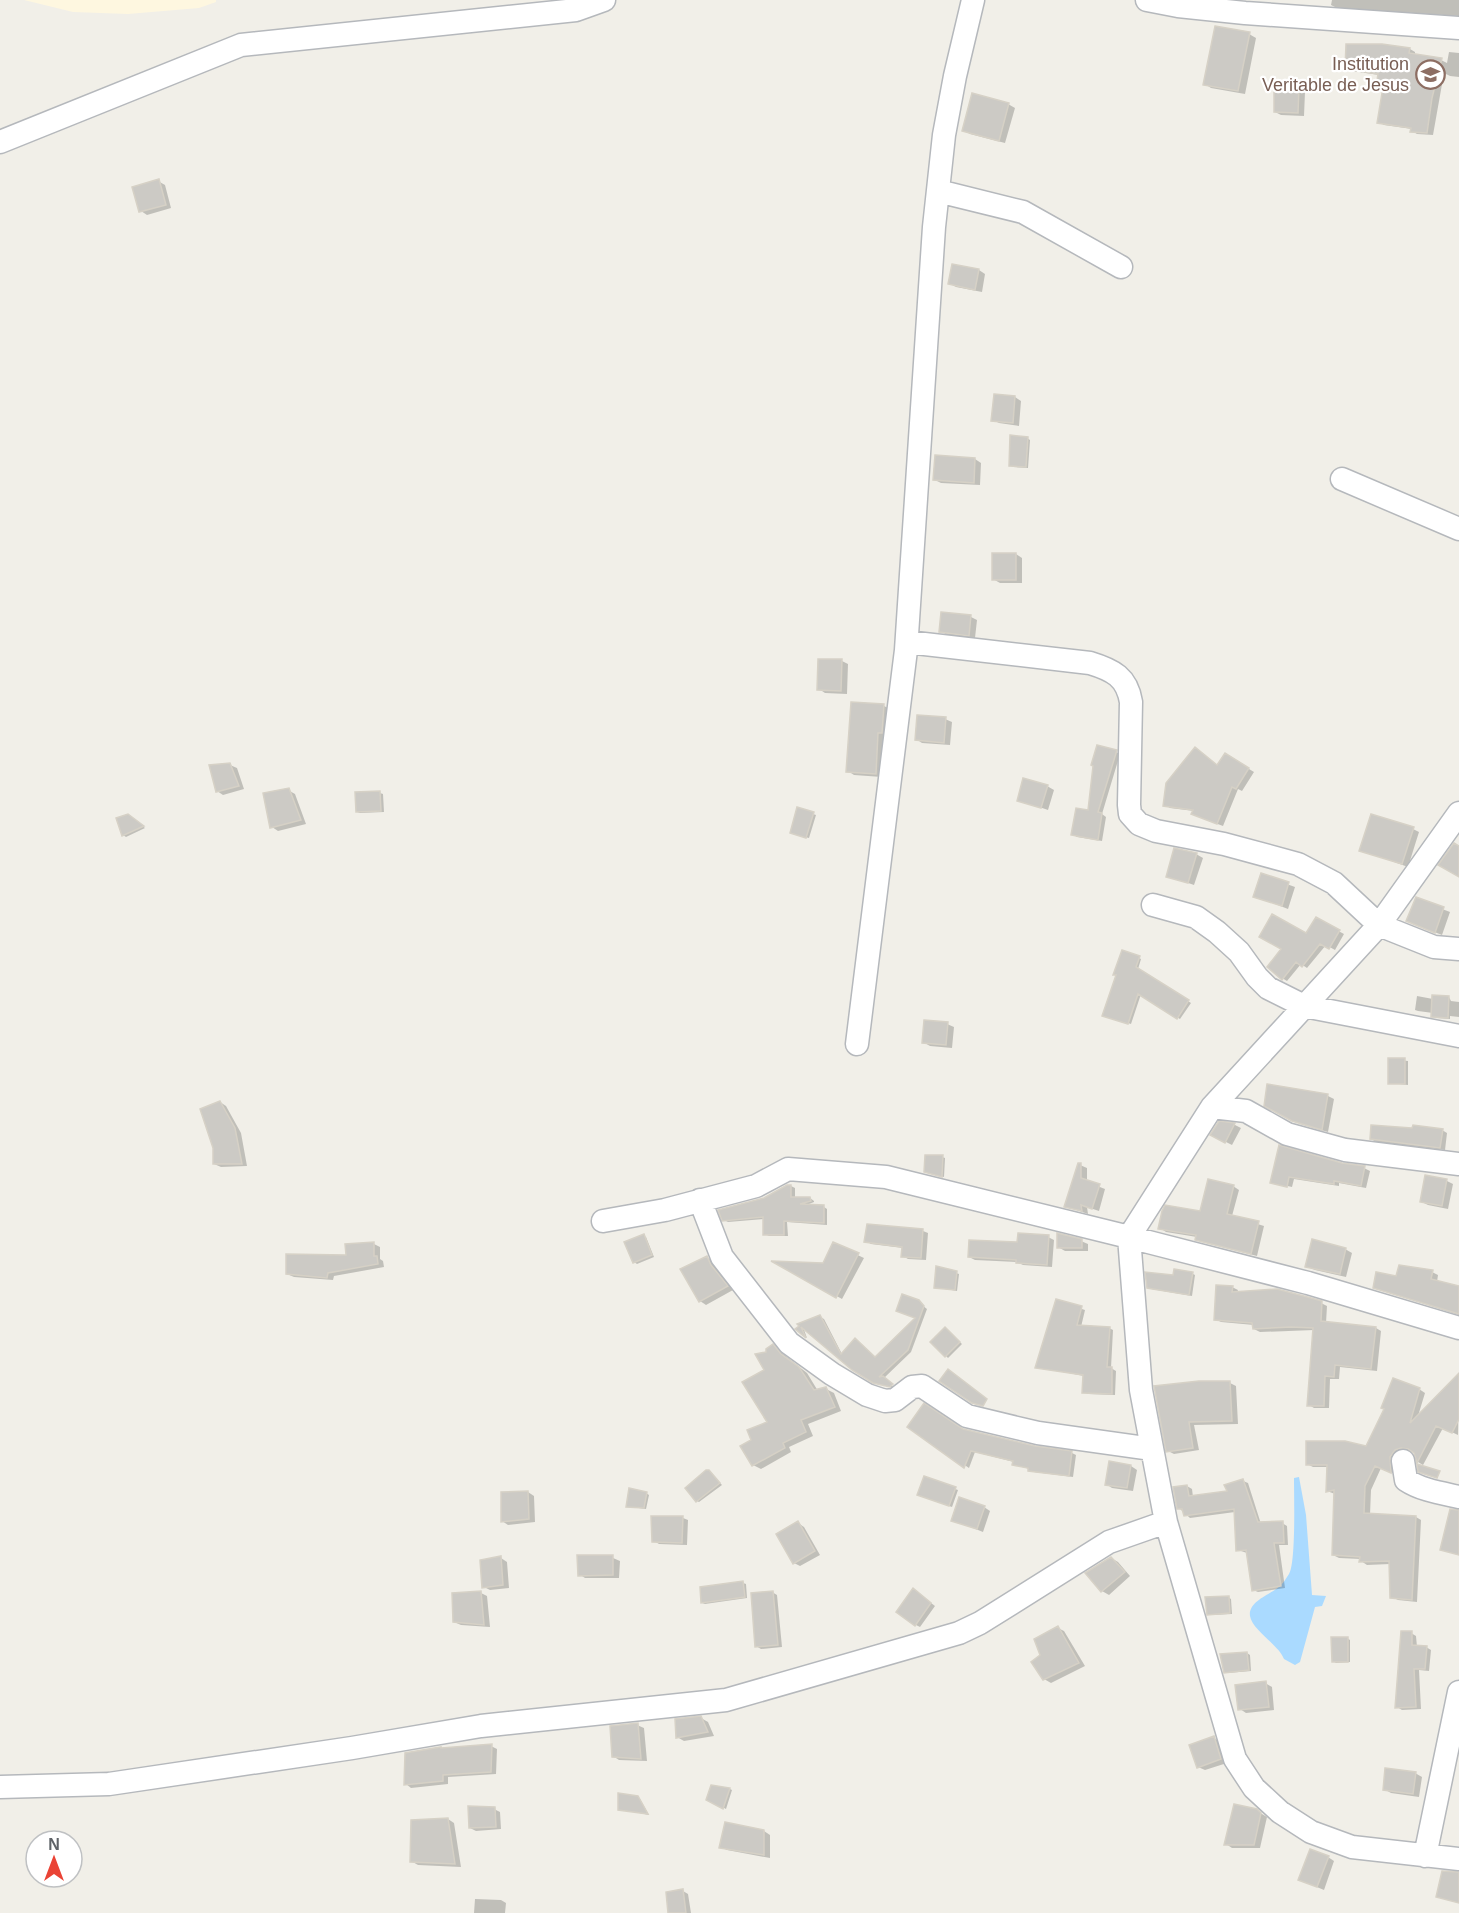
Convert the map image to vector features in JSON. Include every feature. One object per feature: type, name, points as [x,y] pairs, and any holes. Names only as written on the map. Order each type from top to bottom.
[{"type":"street","points":[[0,142],[241,45],[576,10],[604,0]]},
{"type":"street","points":[[857,1044],[907,642],[938,191],[944,135],[973,0]]},
{"type":"street","points":[[1147,0],[1178,6],[1245,13],[1459,28]]},
{"type":"street","points":[[938,191],[1023,212],[1121,267]]},
{"type":"street","points":[[1342,478],[1459,529]]},
{"type":"street","points":[[907,642],[1090,663],[1109,669],[1121,678],[1129,690],[1131,702],[1129,805],[1130,814],[1139,824],[1156,831],[1224,844],[1298,864],[1334,883],[1379,925],[1434,947],[1459,949]]},
{"type":"street","points":[[1459,813],[1379,925],[1212,1107],[1129,1238],[1141,1390],[1166,1522],[1235,1759],[1254,1788],[1280,1812],[1311,1832],[1352,1846],[1459,1859]]},
{"type":"street","points":[[1153,905],[1196,917],[1239,952],[1268,988],[1304,1006],[1459,1036]]},
{"type":"street","points":[[1212,1107],[1246,1111],[1287,1134],[1345,1150],[1459,1164]]},
{"type":"street","points":[[603,1221],[665,1210],[756,1186],[788,1169],[886,1177],[1308,1283],[1459,1328]]},
{"type":"street","points":[[700,1200],[722,1257],[789,1343],[832,1374],[867,1395],[885,1401],[895,1400],[912,1387],[922,1386],[968,1416],[1038,1433],[1152,1449]]},
{"type":"street","points":[[1403,1461],[1406,1480],[1419,1487],[1459,1497]]},
{"type":"street","points":[[0,1787],[109,1784],[352,1748],[481,1726],[726,1700],[959,1633],[980,1623],[1109,1542],[1166,1522]]},
{"type":"street","points":[[1425,1856],[1459,1692]]},
{"type":"shaded area","points":[[24,0],[216,0],[216,2],[199,8],[128,14],[73,12]]},
{"type":"water","points":[[1299,1477],[1306,1515],[1312,1595],[1326,1596],[1322,1606],[1315,1607],[1300,1662],[1295,1665],[1284,1659],[1277,1648],[1255,1627],[1250,1610],[1277,1588],[1289,1574],[1294,1543],[1294,1478]]},
{"type":"building","points":[[1215,26],[1250,32],[1238,91],[1203,85]]},
{"type":"building","points":[[1346,44],[1382,44],[1410,48],[1409,53],[1442,58],[1432,98],[1427,133],[1410,132],[1411,128],[1377,123],[1383,87],[1376,86],[1378,74],[1345,69]]},
{"type":"building","points":[[1274,87],[1299,87],[1298,113],[1274,112]]},
{"type":"building","points":[[972,93],[1009,103],[999,141],[962,131]]},
{"type":"building","points":[[159,179],[166,205],[139,212],[132,187]]},
{"type":"building","points":[[952,264],[979,269],[975,290],[948,284]]},
{"type":"building","points":[[994,394],[1015,396],[1013,423],[991,421]]},
{"type":"building","points":[[1010,435],[1028,437],[1026,467],[1009,466]]},
{"type":"building","points":[[935,455],[975,458],[974,483],[933,480]]},
{"type":"building","points":[[992,553],[1016,553],[1016,580],[992,580]]},
{"type":"building","points":[[941,612],[971,615],[969,636],[939,632]]},
{"type":"building","points":[[818,659],[842,659],[841,691],[817,690]]},
{"type":"building","points":[[851,702],[884,704],[882,733],[878,733],[876,774],[846,772]]},
{"type":"building","points":[[917,715],[946,717],[944,743],[915,740]]},
{"type":"building","points":[[1097,745],[1117,750],[1098,812],[1102,813],[1098,840],[1071,835],[1076,808],[1088,810],[1093,766],[1091,765]]},
{"type":"building","points":[[1195,747],[1217,765],[1225,753],[1249,768],[1236,789],[1232,787],[1217,824],[1191,814],[1193,810],[1163,806],[1166,783]]},
{"type":"building","points":[[230,763],[239,786],[216,792],[209,765]]},
{"type":"building","points":[[1023,778],[1048,785],[1041,808],[1017,801]]},
{"type":"building","points":[[289,788],[301,820],[270,828],[263,793]]},
{"type":"building","points":[[380,791],[381,811],[356,812],[355,792]]},
{"type":"building","points":[[797,807],[814,812],[806,838],[790,833]]},
{"type":"building","points":[[128,814],[144,826],[122,836],[116,818]]},
{"type":"building","points":[[1371,814],[1414,827],[1402,864],[1359,851]]},
{"type":"building","points":[[1454,843],[1459,846],[1459,877],[1438,865]]},
{"type":"building","points":[[1174,848],[1197,853],[1188,883],[1166,877]]},
{"type":"building","points":[[1261,873],[1289,882],[1282,906],[1253,897]]},
{"type":"building","points":[[1416,897],[1444,907],[1435,933],[1406,921]]},
{"type":"building","points":[[1272,914],[1306,933],[1316,917],[1340,930],[1329,949],[1320,944],[1302,967],[1296,962],[1282,980],[1267,967],[1281,949],[1259,937]]},
{"type":"building","points":[[1122,950],[1140,956],[1136,967],[1189,1000],[1177,1019],[1138,994],[1128,1024],[1102,1016]]},
{"type":"building","points":[[1432,995],[1449,996],[1448,1018],[1431,1017]]},
{"type":"building","points":[[924,1020],[948,1022],[946,1045],[922,1043]]},
{"type":"building","points":[[1388,1058],[1405,1058],[1405,1084],[1388,1084]]},
{"type":"building","points":[[1267,1084],[1328,1094],[1322,1130],[1292,1121],[1264,1106]]},
{"type":"building","points":[[220,1101],[235,1128],[242,1164],[213,1164],[213,1148],[200,1109]]},
{"type":"building","points":[[1219,1121],[1235,1123],[1225,1143],[1210,1135]]},
{"type":"building","points":[[1371,1125],[1412,1128],[1413,1125],[1443,1129],[1440,1148],[1370,1139]]},
{"type":"building","points":[[1279,1145],[1342,1163],[1365,1166],[1361,1186],[1289,1177],[1287,1187],[1270,1183]]},
{"type":"building","points":[[925,1155],[943,1155],[942,1177],[924,1172]]},
{"type":"building","points":[[1078,1163],[1081,1163],[1081,1178],[1100,1184],[1092,1209],[1081,1205],[1082,1211],[1064,1207]]},
{"type":"building","points":[[1425,1175],[1447,1179],[1442,1206],[1420,1202]]},
{"type":"building","points":[[1208,1179],[1234,1185],[1227,1214],[1259,1221],[1251,1254],[1195,1240],[1196,1235],[1158,1229],[1165,1205],[1200,1211]]},
{"type":"building","points":[[791,1185],[791,1197],[810,1197],[811,1201],[800,1204],[824,1205],[824,1223],[784,1221],[784,1235],[763,1235],[763,1217],[722,1221],[718,1210],[764,1198]]},
{"type":"building","points":[[867,1224],[923,1229],[921,1258],[901,1257],[902,1247],[864,1242]]},
{"type":"building","points":[[1018,1233],[1049,1235],[1047,1265],[1016,1263],[1016,1260],[968,1257],[969,1240],[1017,1242]]},
{"type":"building","points":[[1057,1233],[1082,1239],[1082,1248],[1057,1248]]},
{"type":"building","points":[[644,1234],[652,1255],[633,1263],[624,1242]]},
{"type":"building","points":[[1312,1239],[1346,1248],[1340,1274],[1305,1267]]},
{"type":"building","points":[[374,1242],[374,1256],[377,1256],[378,1264],[328,1273],[327,1278],[286,1274],[286,1254],[346,1255],[345,1244]]},
{"type":"building","points":[[833,1242],[859,1253],[836,1298],[771,1261],[823,1263]]},
{"type":"building","points":[[707,1256],[711,1265],[728,1286],[699,1302],[680,1269]]},
{"type":"building","points":[[1399,1265],[1433,1270],[1431,1279],[1459,1286],[1459,1314],[1373,1288],[1376,1272],[1396,1276]]},
{"type":"building","points":[[936,1266],[957,1271],[955,1290],[934,1288]]},
{"type":"building","points":[[1174,1269],[1193,1272],[1189,1295],[1147,1288],[1145,1272],[1173,1275]]},
{"type":"building","points":[[1216,1285],[1233,1286],[1232,1292],[1277,1289],[1304,1296],[1322,1301],[1321,1321],[1376,1327],[1371,1369],[1335,1365],[1334,1377],[1325,1376],[1324,1406],[1307,1406],[1313,1328],[1253,1329],[1252,1323],[1214,1320]]},
{"type":"building","points":[[902,1294],[919,1300],[924,1306],[908,1350],[879,1377],[883,1376],[893,1384],[890,1387],[873,1383],[852,1370],[801,1327],[806,1338],[795,1329],[799,1326],[797,1324],[820,1315],[841,1354],[855,1338],[875,1357],[915,1318],[896,1311]]},
{"type":"building","points":[[1056,1299],[1082,1306],[1077,1325],[1110,1327],[1107,1367],[1112,1367],[1112,1394],[1082,1393],[1083,1375],[1035,1368]]},
{"type":"building","points":[[945,1327],[960,1342],[945,1357],[930,1342]]},
{"type":"building","points":[[773,1344],[781,1354],[799,1367],[814,1390],[826,1387],[835,1407],[801,1420],[806,1432],[783,1443],[785,1448],[752,1466],[740,1446],[751,1440],[747,1430],[767,1422],[742,1382],[764,1370],[755,1354],[766,1352],[766,1349]]},
{"type":"building","points":[[948,1369],[987,1399],[983,1406],[972,1403],[939,1381]]},
{"type":"building","points":[[1459,1373],[1459,1419],[1452,1433],[1436,1426],[1417,1463],[1414,1453],[1408,1449],[1395,1450],[1390,1457],[1391,1473],[1375,1466],[1365,1486],[1364,1513],[1416,1516],[1412,1600],[1390,1598],[1389,1561],[1359,1562],[1360,1557],[1332,1555],[1334,1490],[1326,1492],[1327,1465],[1306,1465],[1306,1441],[1345,1441],[1366,1446],[1384,1409],[1381,1408],[1393,1378],[1420,1388],[1410,1423]]},
{"type":"building","points":[[1199,1381],[1230,1381],[1232,1421],[1189,1422],[1193,1448],[1166,1452],[1154,1386]]},
{"type":"building","points":[[924,1403],[963,1429],[1035,1446],[1072,1451],[1069,1476],[1028,1471],[1028,1468],[1012,1465],[1013,1461],[971,1451],[964,1468],[907,1427]]},
{"type":"building","points":[[1109,1461],[1131,1465],[1127,1488],[1105,1485]]},
{"type":"building","points":[[1417,1464],[1440,1471],[1437,1478],[1418,1472]]},
{"type":"building","points":[[709,1470],[720,1483],[696,1502],[685,1488]]},
{"type":"building","points":[[924,1476],[956,1487],[949,1506],[917,1495]]},
{"type":"building","points":[[1243,1479],[1258,1522],[1283,1521],[1284,1543],[1274,1543],[1281,1586],[1252,1591],[1246,1550],[1236,1551],[1234,1509],[1184,1516],[1182,1509],[1177,1509],[1173,1487],[1187,1485],[1189,1496],[1227,1491],[1224,1485]]},
{"type":"building","points":[[629,1488],[647,1492],[644,1508],[626,1507]]},
{"type":"building","points":[[528,1491],[529,1519],[501,1522],[501,1492]]},
{"type":"building","points":[[959,1497],[985,1506],[977,1529],[951,1521]]},
{"type":"building","points":[[1450,1509],[1459,1510],[1459,1555],[1440,1550]]},
{"type":"building","points":[[651,1516],[683,1516],[682,1543],[652,1542]]},
{"type":"building","points":[[798,1521],[815,1551],[793,1564],[776,1534]]},
{"type":"building","points":[[577,1555],[613,1555],[613,1575],[578,1576]]},
{"type":"building","points":[[501,1556],[503,1585],[482,1588],[480,1560]]},
{"type":"building","points":[[1111,1557],[1125,1572],[1101,1592],[1085,1573]]},
{"type":"building","points":[[743,1581],[745,1597],[701,1603],[700,1587]]},
{"type":"building","points":[[913,1588],[931,1603],[915,1626],[896,1612]]},
{"type":"building","points":[[481,1591],[484,1625],[453,1622],[452,1593]]},
{"type":"building","points":[[773,1591],[778,1645],[755,1647],[751,1593]]},
{"type":"building","points":[[1229,1596],[1230,1613],[1207,1615],[1205,1597]]},
{"type":"building","points":[[1058,1626],[1079,1663],[1043,1680],[1031,1662],[1040,1655],[1034,1639]]},
{"type":"building","points":[[1401,1631],[1412,1631],[1412,1645],[1427,1646],[1425,1669],[1414,1669],[1416,1707],[1395,1708]]},
{"type":"building","points":[[1331,1637],[1348,1637],[1348,1662],[1332,1662]]},
{"type":"building","points":[[1247,1652],[1249,1670],[1224,1673],[1220,1654]]},
{"type":"building","points":[[1266,1681],[1269,1707],[1238,1710],[1235,1685]]},
{"type":"building","points":[[701,1716],[708,1732],[676,1738],[675,1719]]},
{"type":"building","points":[[638,1723],[641,1759],[612,1757],[610,1726]]},
{"type":"building","points":[[1214,1736],[1221,1759],[1197,1768],[1189,1745]]},
{"type":"building","points":[[492,1744],[491,1772],[443,1775],[443,1781],[404,1785],[405,1753],[441,1747]]},
{"type":"building","points":[[1385,1768],[1416,1772],[1413,1794],[1383,1790]]},
{"type":"building","points":[[711,1785],[730,1788],[723,1809],[706,1800]]},
{"type":"building","points":[[618,1793],[638,1796],[648,1814],[618,1810]]},
{"type":"building","points":[[1234,1804],[1257,1809],[1261,1813],[1254,1845],[1224,1845]]},
{"type":"building","points":[[468,1806],[495,1807],[496,1827],[469,1828]]},
{"type":"building","points":[[448,1818],[455,1864],[410,1862],[411,1820]]},
{"type":"building","points":[[725,1822],[764,1830],[764,1855],[719,1848]]},
{"type":"building","points":[[1310,1849],[1329,1856],[1317,1887],[1298,1880]]},
{"type":"building","points":[[1442,1871],[1459,1872],[1459,1903],[1436,1897]]},
{"type":"building","points":[[683,1889],[686,1913],[668,1913],[666,1892]]},
{"type":"place","name":"Institution Veritable de Jesus","points":[[1430,74]]}]
